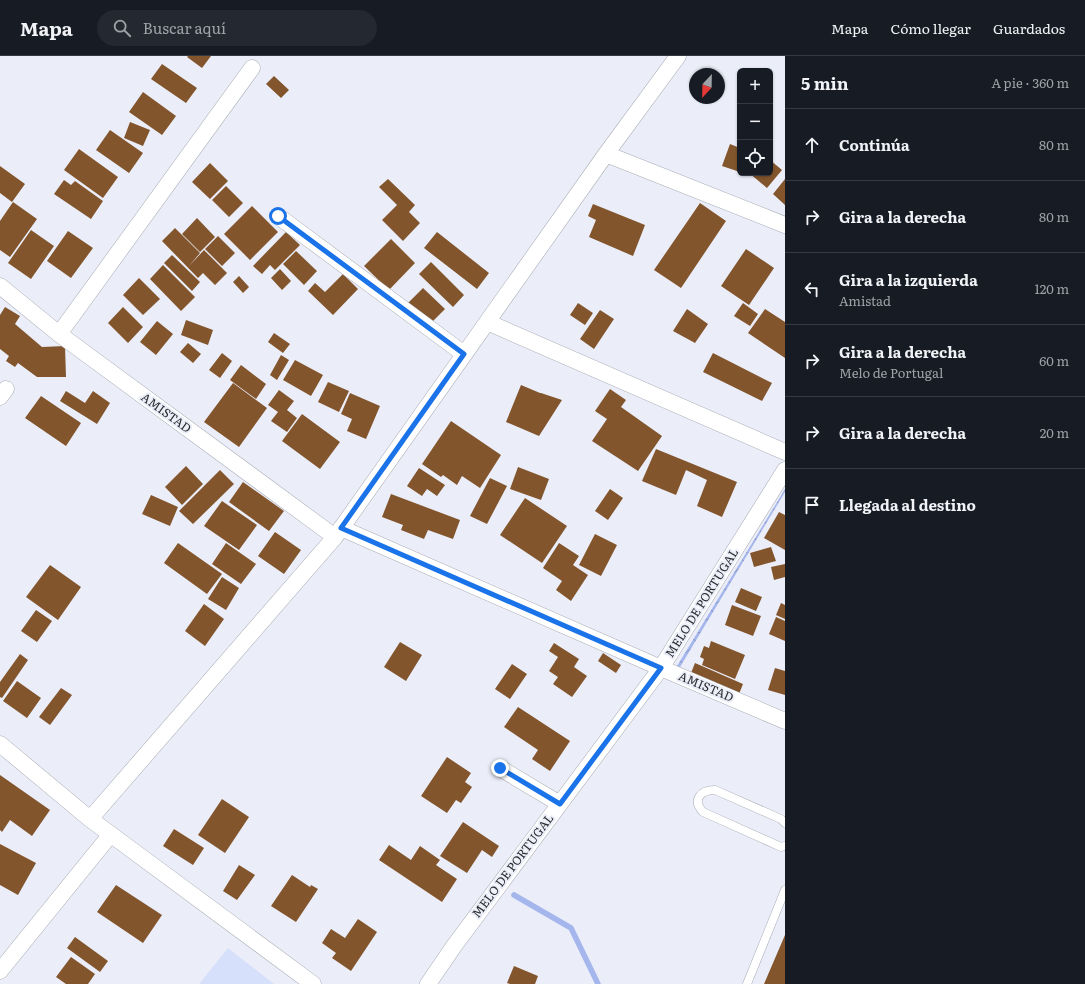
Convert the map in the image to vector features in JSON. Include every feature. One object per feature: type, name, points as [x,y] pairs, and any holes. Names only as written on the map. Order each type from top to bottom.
[{"type":"street","points":[[90,819],[338,532],[606,154],[678,56]]},
{"type":"street","points":[[59,334],[252,68]]},
{"type":"street","points":[[606,154],[785,225]]},
{"type":"street","points":[[278,216],[464,354]]},
{"type":"street","name":"AMISTAD","points":[[0,286],[59,334],[338,532],[785,721]]},
{"type":"street","points":[[487,322],[785,452]]},
{"type":"street","name":"MELO DE PORTUGAL","points":[[428,984],[454,946],[661,668],[785,470]]},
{"type":"street","points":[[0,744],[90,819],[313,984]]},
{"type":"street","points":[[500,768],[560,804]]},
{"type":"street","points":[[0,971],[111,834]]},
{"type":"lane","points":[[785,823],[782,819],[715,790],[705,791],[700,794],[698,800],[698,806],[703,812],[781,846],[785,846]]},
{"type":"lane","points":[[747,984],[785,890]]},
{"type":"shaded area","points":[[228,948],[274,984],[199,984]]},
{"type":"water","points":[[785,489],[785,492],[680,667],[677,666]]},
{"type":"building","points":[[211,56],[202,68],[187,57]]},
{"type":"building","points":[[162,64],[197,88],[186,103],[151,79]]},
{"type":"building","points":[[274,76],[289,90],[281,98],[266,84]]},
{"type":"building","points":[[143,92],[176,116],[162,135],[129,112]]},
{"type":"building","points":[[130,122],[150,130],[143,146],[124,138]]},
{"type":"building","points":[[110,130],[143,153],[129,173],[96,150]]},
{"type":"building","points":[[730,144],[737,147],[737,171],[722,166]]},
{"type":"building","points":[[79,149],[118,177],[103,198],[64,170]]},
{"type":"building","points":[[773,162],[782,170],[767,188],[753,176],[773,176]]},
{"type":"building","points":[[210,163],[228,181],[210,199],[192,182]]},
{"type":"building","points":[[0,166],[25,184],[12,202],[0,193]]},
{"type":"building","points":[[388,179],[415,205],[409,212],[420,223],[403,241],[382,220],[397,205],[379,187]]},
{"type":"building","points":[[785,179],[785,205],[773,194]]},
{"type":"building","points":[[64,180],[71,185],[75,181],[103,201],[91,219],[54,194]]},
{"type":"building","points":[[226,186],[243,203],[229,217],[212,200]]},
{"type":"building","points":[[13,202],[37,219],[10,257],[0,250],[0,221]]},
{"type":"building","points":[[700,203],[726,221],[681,288],[654,270]]},
{"type":"building","points":[[593,204],[645,225],[633,256],[589,237],[596,220],[588,216]]},
{"type":"building","points":[[252,206],[278,232],[250,260],[224,234]]},
{"type":"building","points":[[197,218],[215,237],[200,252],[182,234]]},
{"type":"building","points":[[175,228],[200,253],[189,266],[204,250],[227,273],[215,285],[203,273],[198,278],[162,241]]},
{"type":"building","points":[[31,230],[54,246],[31,279],[8,263]]},
{"type":"building","points":[[68,231],[93,248],[71,278],[47,261]]},
{"type":"building","points":[[286,232],[300,245],[275,270],[270,265],[262,274],[253,266]]},
{"type":"building","points":[[437,232],[489,273],[477,289],[424,248]]},
{"type":"building","points":[[218,236],[235,253],[222,266],[205,249]]},
{"type":"building","points":[[391,239],[415,263],[389,290],[364,266]]},
{"type":"building","points":[[746,249],[774,268],[749,305],[721,286]]},
{"type":"building","points":[[296,251],[317,271],[304,285],[283,264]]},
{"type":"building","points":[[172,255],[200,282],[192,291],[164,263]]},
{"type":"building","points":[[431,262],[464,295],[453,307],[419,274]]},
{"type":"building","points":[[163,265],[195,297],[181,311],[150,279]]},
{"type":"building","points":[[280,269],[291,281],[282,290],[271,278]]},
{"type":"building","points":[[343,274],[358,289],[333,315],[308,291],[315,283],[325,292]]},
{"type":"building","points":[[239,276],[249,287],[243,293],[233,282]]},
{"type":"building","points":[[139,278],[160,299],[143,315],[123,295]]},
{"type":"building","points":[[423,288],[445,309],[430,324],[408,303]]},
{"type":"building","points":[[578,303],[593,313],[585,325],[570,315]]},
{"type":"building","points":[[743,303],[758,314],[750,326],[734,316]]},
{"type":"building","points":[[5,307],[20,316],[15,324],[42,347],[65,346],[66,377],[37,377],[18,363],[15,367],[6,361],[9,356],[0,349],[0,315]]},
{"type":"building","points":[[123,307],[143,327],[128,343],[108,323]]},
{"type":"building","points":[[687,309],[708,324],[695,343],[673,331]]},
{"type":"building","points":[[765,309],[785,322],[785,358],[748,333]]},
{"type":"building","points":[[600,310],[614,319],[594,349],[580,339]]},
{"type":"building","points":[[186,320],[213,330],[208,345],[181,335]]},
{"type":"building","points":[[157,321],[173,334],[156,355],[140,342]]},
{"type":"building","points":[[274,333],[290,344],[283,353],[268,342]]},
{"type":"building","points":[[188,343],[201,354],[193,363],[180,352]]},
{"type":"building","points":[[222,353],[232,361],[220,378],[209,370]]},
{"type":"building","points":[[713,353],[772,383],[762,401],[703,372]]},
{"type":"building","points":[[281,355],[289,360],[277,380],[270,375]]},
{"type":"building","points":[[295,360],[323,375],[311,396],[283,380]]},
{"type":"building","points":[[241,365],[266,384],[256,399],[230,380]]},
{"type":"building","points":[[328,382],[349,391],[339,412],[318,402]]},
{"type":"building","points":[[233,383],[267,408],[239,447],[204,422]]},
{"type":"building","points":[[521,385],[562,400],[539,436],[506,422]]},
{"type":"building","points":[[610,389],[626,400],[621,407],[662,436],[638,471],[592,441],[607,419],[595,411]]},
{"type":"building","points":[[279,390],[294,401],[287,410],[297,418],[287,432],[271,421],[278,412],[268,405]]},
{"type":"building","points":[[66,391],[85,403],[93,391],[110,403],[97,424],[60,401]]},
{"type":"building","points":[[350,393],[380,406],[366,439],[347,431],[352,419],[341,414]]},
{"type":"building","points":[[41,396],[81,423],[66,446],[25,418]]},
{"type":"building","points":[[302,414],[340,442],[320,469],[282,441]]},
{"type":"building","points":[[451,421],[501,455],[480,488],[462,476],[457,485],[443,475],[441,477],[422,464]]},
{"type":"building","points":[[656,449],[737,482],[722,517],[697,506],[707,480],[686,470],[676,495],[642,481]]},
{"type":"building","points":[[186,466],[203,484],[182,505],[165,487]]},
{"type":"building","points":[[518,467],[549,479],[541,500],[510,489]]},
{"type":"building","points":[[419,468],[445,485],[437,496],[427,489],[422,496],[407,486]]},
{"type":"building","points":[[220,470],[234,484],[193,524],[179,511]]},
{"type":"building","points":[[490,478],[507,486],[487,524],[470,516]]},
{"type":"building","points":[[243,482],[284,511],[269,531],[229,502]]},
{"type":"building","points":[[610,489],[623,498],[608,520],[595,511]]},
{"type":"building","points":[[391,494],[460,520],[453,539],[428,530],[424,539],[401,530],[403,525],[382,517]]},
{"type":"building","points":[[151,495],[178,507],[170,526],[142,514]]},
{"type":"building","points":[[525,498],[567,526],[542,563],[500,535]]},
{"type":"building","points":[[222,501],[257,525],[239,550],[204,526]]},
{"type":"building","points":[[779,512],[785,515],[785,550],[764,538]]},
{"type":"building","points":[[275,532],[301,550],[284,574],[258,556]]},
{"type":"building","points":[[595,534],[617,545],[601,576],[579,565]]},
{"type":"building","points":[[178,543],[222,574],[207,594],[164,563]]},
{"type":"building","points":[[226,543],[256,564],[241,584],[212,564]]},
{"type":"building","points":[[559,543],[579,556],[573,565],[588,575],[571,601],[556,590],[562,581],[543,568]]},
{"type":"building","points":[[771,547],[776,561],[754,567],[750,553]]},
{"type":"building","points":[[785,564],[785,577],[774,580],[771,567]]},
{"type":"building","points":[[50,565],[81,587],[58,620],[26,597]]},
{"type":"building","points":[[222,577],[239,588],[226,610],[208,599]]},
{"type":"building","points":[[741,588],[762,597],[756,611],[735,602]]},
{"type":"building","points":[[781,603],[785,605],[785,619],[776,615]]},
{"type":"building","points":[[204,604],[224,619],[205,646],[185,631]]},
{"type":"building","points":[[732,605],[761,616],[753,636],[725,625]]},
{"type":"building","points":[[36,610],[52,621],[37,642],[21,631]]},
{"type":"building","points":[[776,617],[785,621],[785,641],[769,634]]},
{"type":"building","points":[[711,641],[745,655],[735,679],[702,665],[704,659],[700,657],[704,646],[709,648]]},
{"type":"building","points":[[400,642],[422,655],[406,681],[384,667]]},
{"type":"building","points":[[554,643],[579,659],[574,667],[587,676],[572,697],[553,684],[558,677],[549,671],[558,657],[549,651]]},
{"type":"building","points":[[603,653],[621,665],[616,673],[598,661]]},
{"type":"building","points":[[20,654],[28,660],[2,698],[0,697],[0,682]]},
{"type":"building","points":[[695,663],[743,684],[739,694],[691,673]]},
{"type":"building","points":[[512,664],[527,674],[510,699],[495,689]]},
{"type":"building","points":[[775,668],[785,671],[785,695],[768,690]]},
{"type":"building","points":[[17,681],[41,698],[27,718],[3,701]]},
{"type":"building","points":[[61,688],[72,695],[50,725],[39,717]]},
{"type":"building","points":[[518,707],[570,741],[550,771],[532,759],[538,750],[504,727]]},
{"type":"building","points":[[447,757],[471,773],[465,782],[472,787],[461,803],[456,800],[447,813],[421,796]]},
{"type":"building","points":[[0,775],[50,810],[32,836],[10,820],[2,832],[0,830]]},
{"type":"building","points":[[222,799],[249,817],[225,853],[198,835]]},
{"type":"building","points":[[463,822],[499,846],[492,857],[482,850],[467,873],[440,856]]},
{"type":"building","points":[[174,829],[204,848],[193,865],[163,846]]},
{"type":"building","points":[[0,844],[36,863],[18,895],[0,885]]},
{"type":"building","points":[[389,845],[411,860],[420,846],[440,860],[436,865],[457,879],[442,902],[379,860]]},
{"type":"building","points":[[239,865],[255,875],[237,900],[223,891]]},
{"type":"building","points":[[292,875],[310,887],[311,885],[318,889],[296,922],[271,906]]},
{"type":"building","points":[[116,885],[162,915],[143,943],[97,912]]},
{"type":"building","points":[[358,919],[377,932],[351,971],[332,958],[336,953],[322,943],[331,929],[345,938]]},
{"type":"building","points":[[785,935],[785,984],[764,984]]},
{"type":"building","points":[[75,937],[108,961],[100,972],[67,948]]},
{"type":"building","points":[[71,957],[95,974],[88,984],[66,984],[56,977]]},
{"type":"building","points":[[514,966],[538,976],[535,984],[507,983]]},
{"type":"waterway","points":[[514,895],[571,928],[598,984]]},
{"type":"route","points":[[278,216],[464,354],[341,528],[661,668],[560,804],[500,768]]}]
